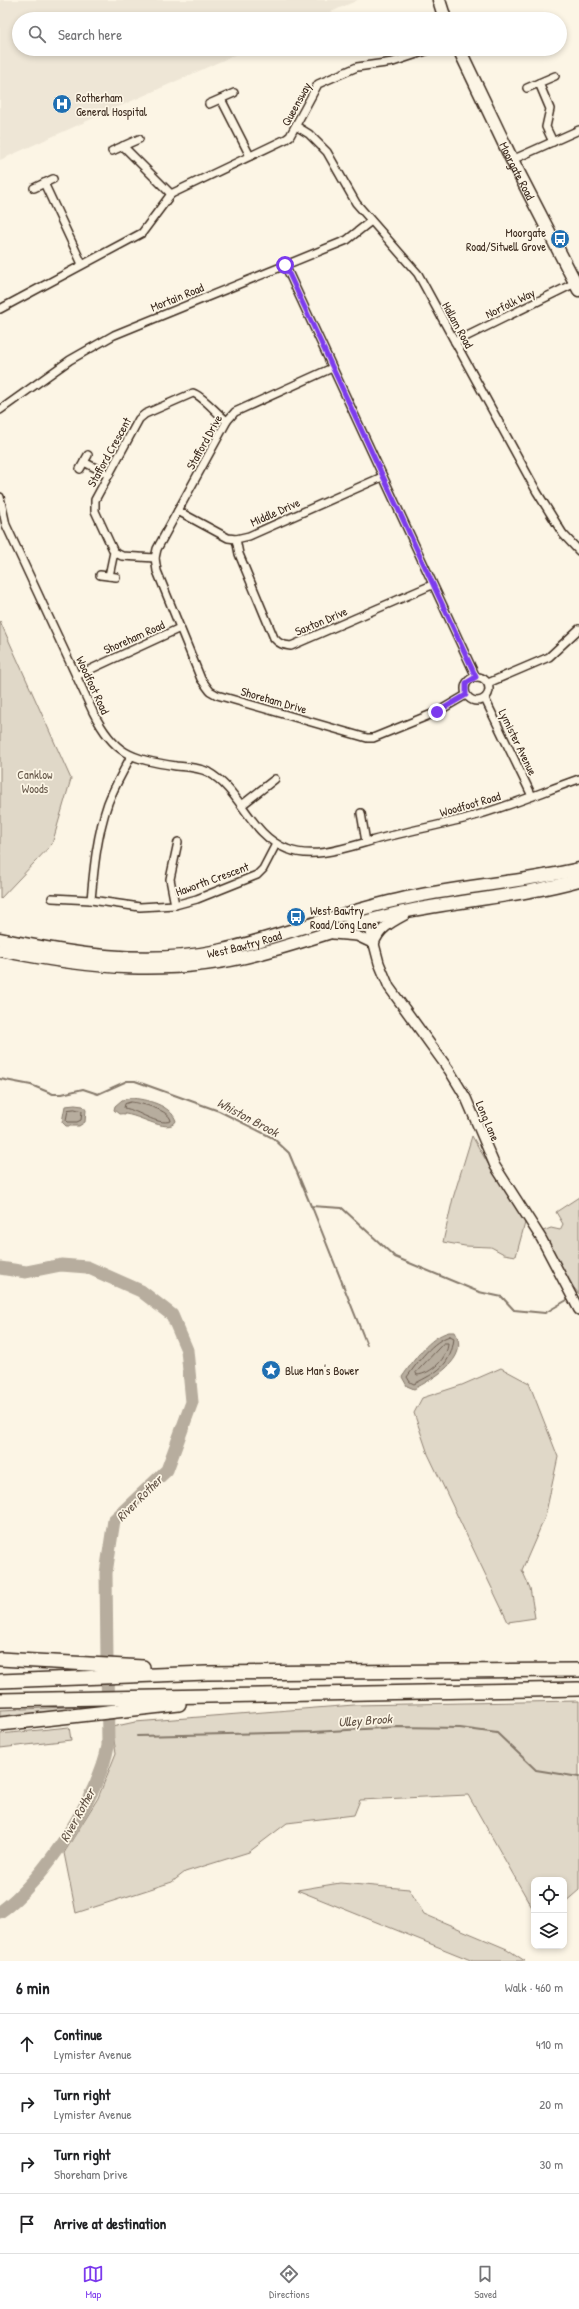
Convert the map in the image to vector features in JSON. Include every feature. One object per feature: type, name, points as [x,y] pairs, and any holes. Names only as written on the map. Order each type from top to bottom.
[{"type":"highway","points":[[0,1659],[92,1670],[207,1673],[579,1670]]},
{"type":"highway","points":[[0,1681],[92,1670]]},
{"type":"highway","points":[[0,1700],[248,1694],[579,1689]]},
{"type":"highway","points":[[0,1724],[123,1711],[248,1694]]},
{"type":"main road","points":[[439,0],[443,12]]},
{"type":"main road","name":"Moorgate Road","points":[[462,56],[512,160],[577,287]]},
{"type":"main road","name":"West Bawtry Road","points":[[0,938],[98,956],[161,958],[218,951],[329,918],[400,899],[535,878],[579,869]]},
{"type":"main road","name":"West Bawtry Road","points":[[0,950],[87,965],[152,969],[225,961],[260,953],[368,921],[414,910],[579,880]]},
{"type":"street","name":"Queensway","points":[[0,309],[142,233],[171,194],[286,139],[296,126],[318,84],[356,66],[394,62],[412,56]]},
{"type":"street","points":[[527,88],[555,76]]},
{"type":"street","points":[[539,83],[550,109],[546,127],[553,142]]},
{"type":"street","points":[[209,104],[234,93]]},
{"type":"street","points":[[221,99],[250,156]]},
{"type":"street","name":"Hallam Road","points":[[296,126],[314,138],[327,152],[356,203],[418,274],[540,497],[563,534],[579,551]]},
{"type":"street","points":[[512,160],[579,130]]},
{"type":"street","points":[[112,151],[138,139]]},
{"type":"street","points":[[123,146],[171,194]]},
{"type":"street","points":[[34,188],[53,179]]},
{"type":"street","points":[[44,183],[82,264]]},
{"type":"street","name":"Mortain Road","points":[[0,410],[70,360],[114,335],[347,240],[371,221]]},
{"type":"street","points":[[285,265],[432,585],[476,677]]},
{"type":"street","name":"Norfolk Way","points":[[455,342],[577,287]]},
{"type":"street","name":"Stafford Drive","points":[[156,558],[157,549],[227,421],[241,408],[332,368]]},
{"type":"street","name":"Stafford Crescent","points":[[114,552],[94,505],[139,419],[188,394],[198,394],[211,409],[227,421]]},
{"type":"street","points":[[84,462],[109,475]]},
{"type":"street","name":"Middle Drive","points":[[236,539],[249,536],[382,477]]},
{"type":"street","name":"Woodfoot Road","points":[[0,497],[6,525],[76,676],[108,738],[131,756],[143,761],[198,769],[208,772],[222,782],[242,805],[255,824],[276,844],[288,850],[318,853],[468,818],[579,779]]},
{"type":"street","points":[[178,511],[228,538],[236,539]]},
{"type":"street","name":"Saxton Drive","points":[[236,539],[239,554],[274,638],[284,646],[291,646],[432,585]]},
{"type":"street","points":[[100,575],[112,576],[111,559],[114,552],[122,556],[156,558]]},
{"type":"street","name":"Shoreham Drive","points":[[156,558],[157,571],[180,628],[201,679],[210,691],[367,738],[373,738],[437,712],[466,695]]},
{"type":"street","name":"Shoreham Road","points":[[76,676],[180,628]]},
{"type":"street","points":[[488,683],[549,657],[579,629]]},
{"type":"street","points":[[476,677],[483,678],[488,683],[489,691],[485,699],[475,701],[466,695],[466,683],[476,677]]},
{"type":"street","name":"Lymister Avenue","points":[[485,699],[532,796]]},
{"type":"street","points":[[91,900],[96,852],[102,824],[109,801],[131,756]]},
{"type":"street","points":[[242,805],[275,779]]},
{"type":"street","points":[[361,813],[366,842]]},
{"type":"street","points":[[175,905],[170,879],[178,842]]},
{"type":"street","name":"Haworth Crescent","points":[[52,898],[91,900],[140,906],[175,905],[197,899],[250,880],[263,869],[276,844]]},
{"type":"street","points":[[325,934],[349,934],[374,944],[378,935],[388,924],[414,910]]},
{"type":"street","points":[[329,918],[347,916],[368,921]]},
{"type":"street","name":"Long Lane","points":[[368,921],[379,963],[389,987],[450,1070],[466,1098],[495,1166],[541,1238],[579,1310]]},
{"type":"shaded area","name":"Rotherham General Hospital","points":[[0,0],[358,0],[331,12],[12,12],[12,56],[232,56],[0,160]]},
{"type":"green space","name":"Canklow Woods","points":[[0,621],[71,779],[52,844],[0,899]]},
{"type":"green space","points":[[472,1136],[494,1174],[523,1214],[525,1223],[516,1256],[504,1254],[491,1247],[465,1246],[443,1242],[453,1198]]},
{"type":"green space","points":[[579,1197],[579,1294],[570,1283],[543,1231],[551,1228],[560,1230],[563,1224],[556,1212]]},
{"type":"green space","points":[[501,1368],[529,1383],[558,1457],[545,1517],[522,1570],[530,1588],[535,1618],[508,1622],[428,1454],[414,1413],[422,1398],[462,1385]]},
{"type":"green space","points":[[579,1701],[579,1890],[567,1900],[567,1877],[531,1877],[531,1906],[468,1795],[360,1800],[354,1815],[287,1823],[249,1852],[185,1872],[172,1882],[76,1913],[64,1853],[98,1798],[116,1753],[112,1727],[135,1722],[354,1705]]},
{"type":"green space","points":[[92,1706],[92,1710],[0,1719],[0,1710]]},
{"type":"green space","points":[[69,1727],[71,1740],[0,1748],[0,1734]]},
{"type":"green space","points":[[340,1883],[409,1889],[424,1914],[507,1949],[525,1961],[473,1961],[297,1890]]},
{"type":"water","points":[[130,1098],[150,1101],[163,1107],[173,1115],[176,1121],[172,1125],[159,1125],[134,1116],[119,1114],[114,1110],[115,1106],[122,1100]]},
{"type":"water","points":[[65,1106],[83,1106],[86,1110],[85,1122],[79,1126],[66,1126],[62,1122]]},
{"type":"water","points":[[449,1332],[455,1332],[459,1342],[458,1351],[454,1359],[439,1374],[422,1385],[414,1389],[407,1386],[402,1377],[422,1350],[435,1339]]},
{"type":"waterway","name":"Whiston Brook","points":[[0,1079],[31,1085],[53,1094],[62,1094],[83,1089],[98,1094],[127,1081],[135,1081],[219,1111],[273,1138],[289,1153],[311,1206],[342,1208],[395,1257],[479,1292],[502,1297],[514,1310],[545,1313],[567,1300]]},
{"type":"waterway","points":[[312,1207],[367,1345]]},
{"type":"waterway","name":"River Rother","points":[[0,1268],[26,1272],[61,1265],[87,1267],[141,1291],[172,1315],[187,1350],[192,1402],[167,1470],[114,1520],[106,1573],[108,1746],[102,1766],[81,1813],[50,1860],[16,1899],[0,1912]]},
{"type":"waterway","name":"Ulley Brook","points":[[137,1736],[314,1732],[398,1727],[460,1728],[497,1733],[536,1770],[579,1777]]},
{"type":"place","name":"Rotherham General Hospital","points":[[62,104]]},
{"type":"place","name":"Moorgate Road/Sitwell Grove","points":[[560,239]]},
{"type":"place","name":"West Bawtry Road/Long Lane","points":[[296,917]]},
{"type":"place","name":"Blue Man's Bower","points":[[271,1370]]},
{"type":"route","points":[[285,265],[432,585],[476,677],[472,678],[466,683],[466,695],[437,712]]}]
